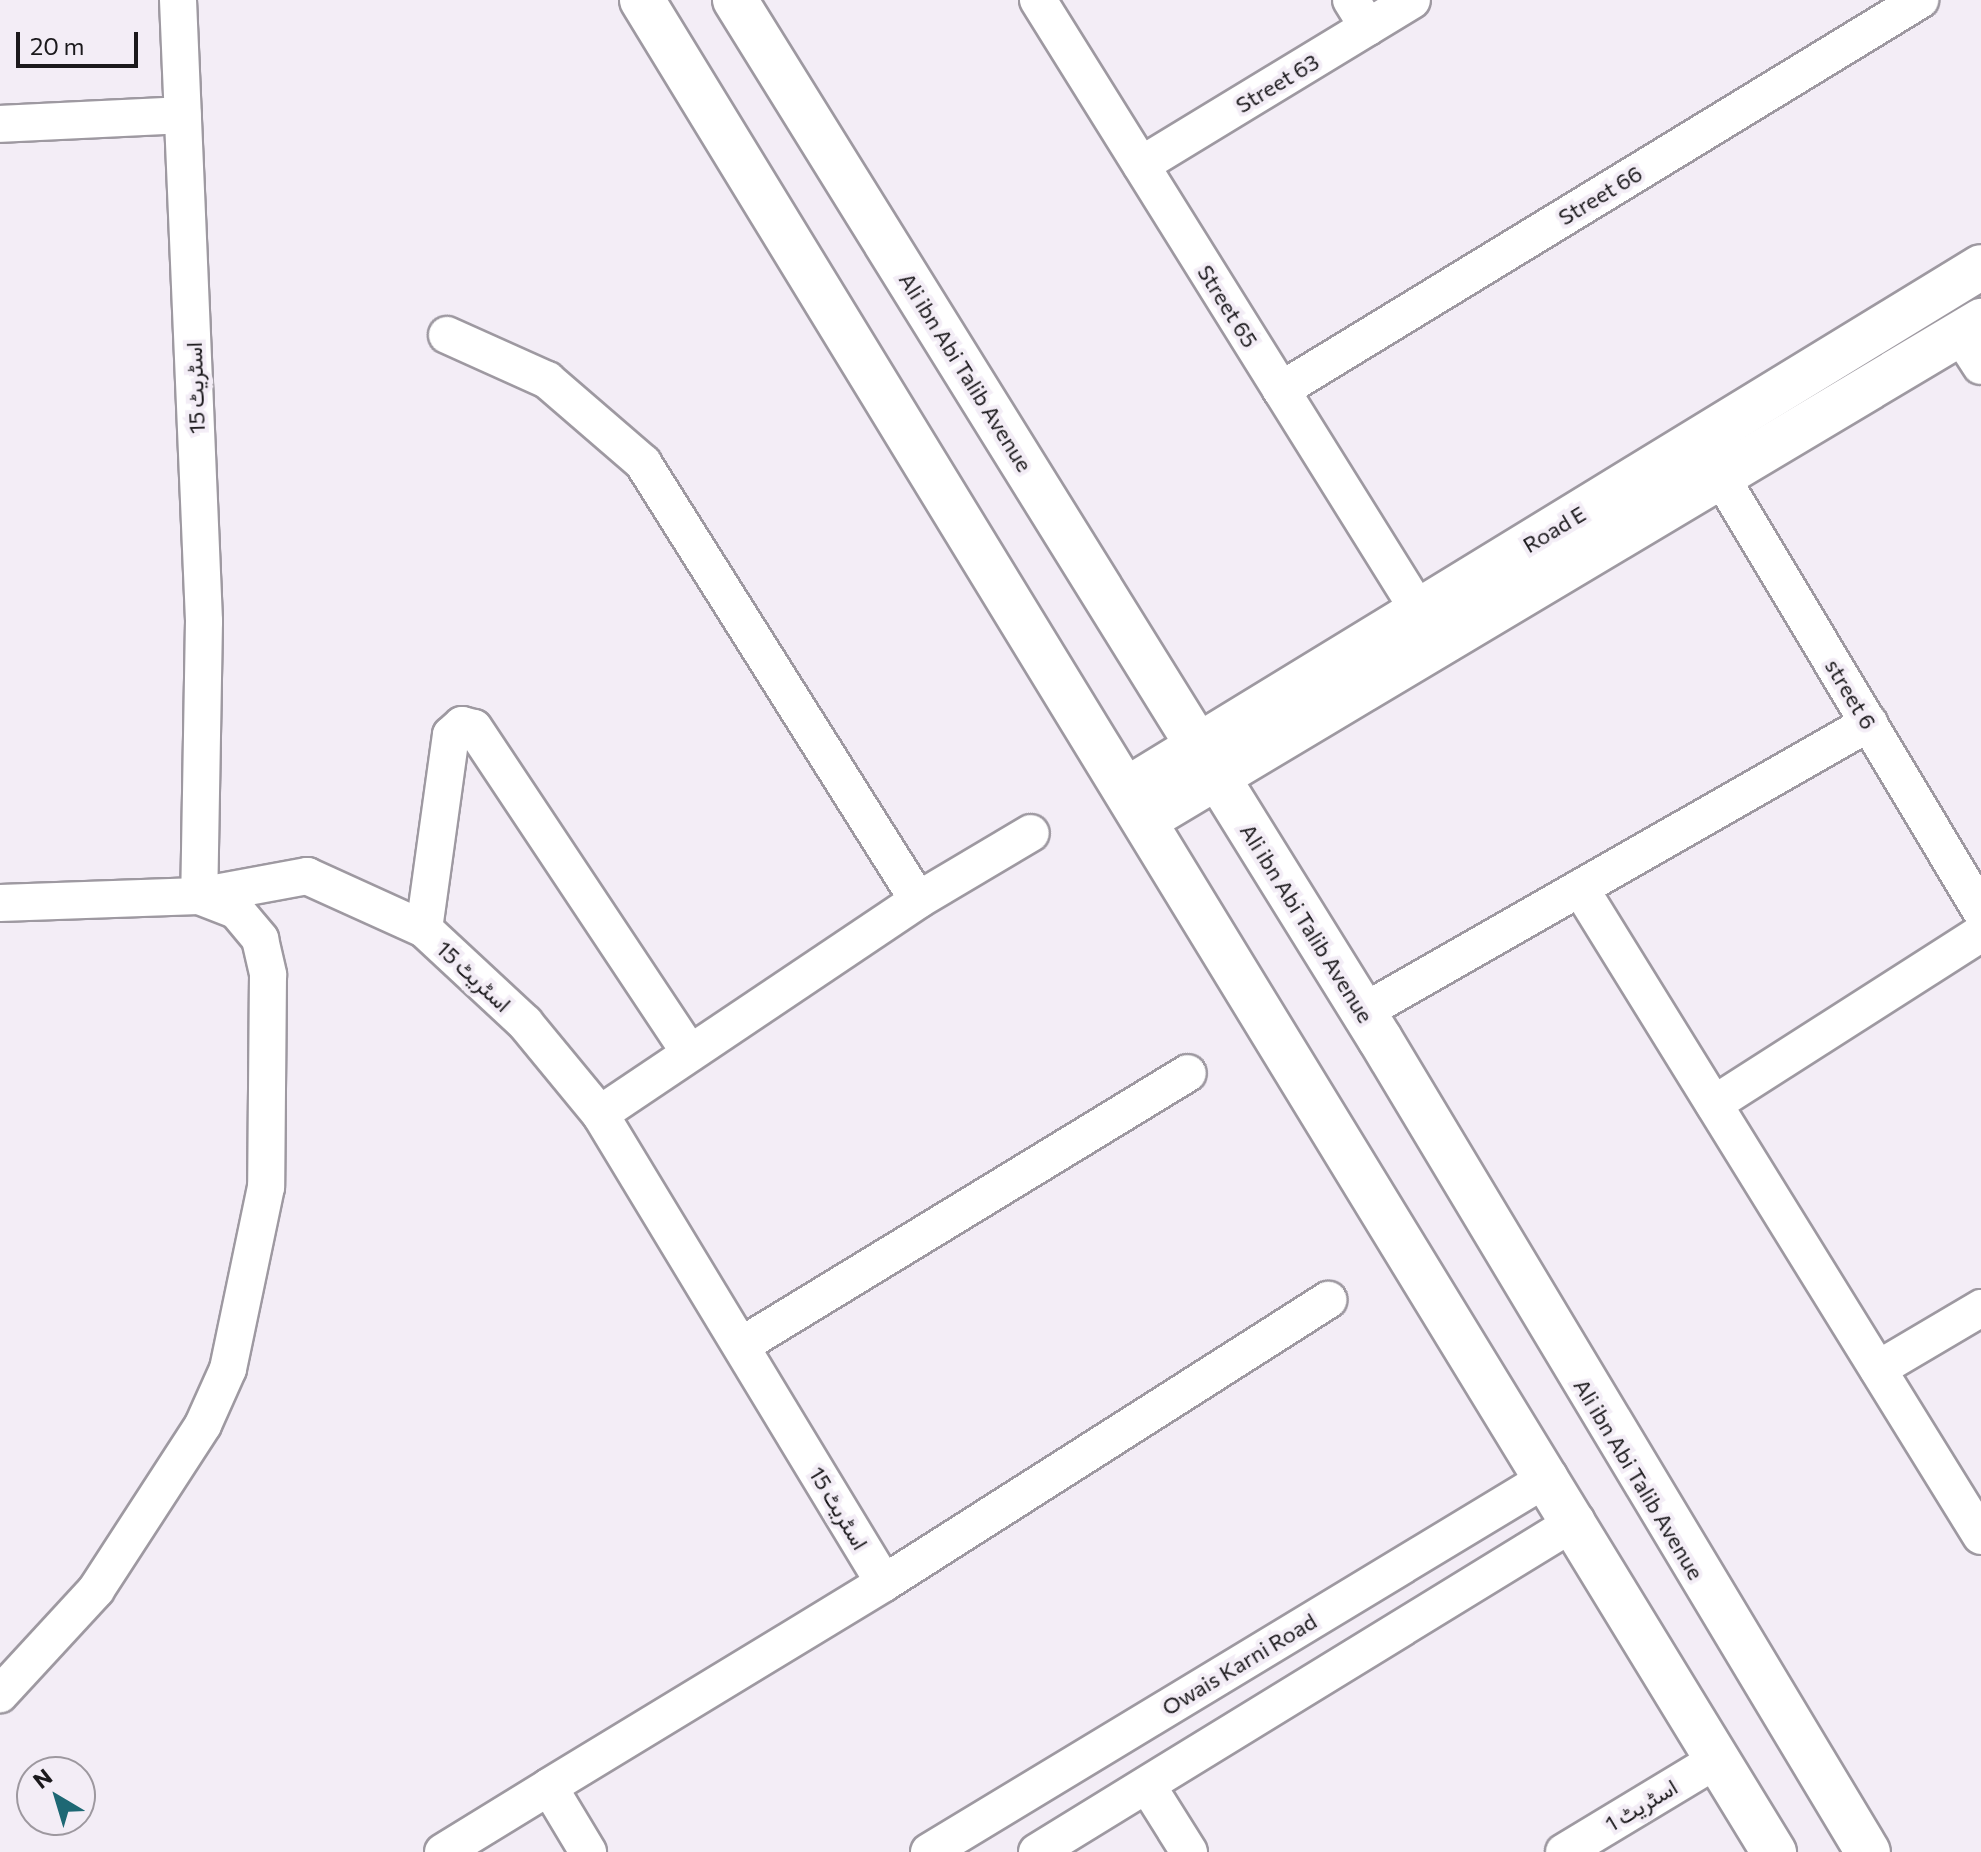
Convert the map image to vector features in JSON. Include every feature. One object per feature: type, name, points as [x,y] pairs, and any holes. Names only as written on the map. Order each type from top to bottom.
[{"type":"main road","points":[[642,0],[1576,1521],[1774,1852]]},
{"type":"main road","name":"Ali ibn Abi Talib Avenue","points":[[735,0],[1205,763],[1363,1012],[1868,1852]]},
{"type":"main road","name":"Road E","points":[[1205,763],[1419,611],[1981,267]]},
{"type":"main road","name":"Road E","points":[[1135,805],[1205,763],[1721,477],[1974,341]]},
{"type":"street","name":"اسٹریٹ 15","points":[[178,0],[204,621],[199,896],[307,876],[424,929],[525,1023],[600,1114],[884,1583]]},
{"type":"street","name":"Street 65","points":[[1038,0],[1419,611]]},
{"type":"street","name":"Street 63","points":[[1141,165],[1359,14],[1412,0]]},
{"type":"street","name":"Street 66","points":[[1281,390],[1920,0]]},
{"type":"street","points":[[0,124],[183,115]]},
{"type":"street","points":[[447,335],[547,380],[643,463],[918,900]]},
{"type":"street","name":"street 6","points":[[1721,477],[1981,911]]},
{"type":"street","points":[[1363,1012],[1869,723]]},
{"type":"street","points":[[424,929],[451,735],[462,725],[474,728],[690,1053]]},
{"type":"street","points":[[600,1114],[918,900],[1031,833]]},
{"type":"street","points":[[1580,888],[1981,1536]]},
{"type":"street","points":[[0,903],[199,896],[236,910],[260,939],[268,975],[266,1187],[247,1306],[203,1425],[96,1590],[0,1694]]},
{"type":"street","points":[[1714,1104],[1981,933]]},
{"type":"street","points":[[742,1345],[1188,1073]]},
{"type":"street","points":[[443,1852],[884,1583],[1328,1300]]},
{"type":"street","points":[[1878,1369],[1981,1308]]},
{"type":"street","name":"Owais Karni Road","points":[[929,1852],[1549,1477]]},
{"type":"street","points":[[1037,1852],[1576,1521]]},
{"type":"street","name":"اسٹریٹ 1","points":[[1564,1852],[1718,1759]]},
{"type":"street","points":[[1147,1785],[1189,1852]]},
{"type":"street","points":[[549,1787],[588,1852]]}]
